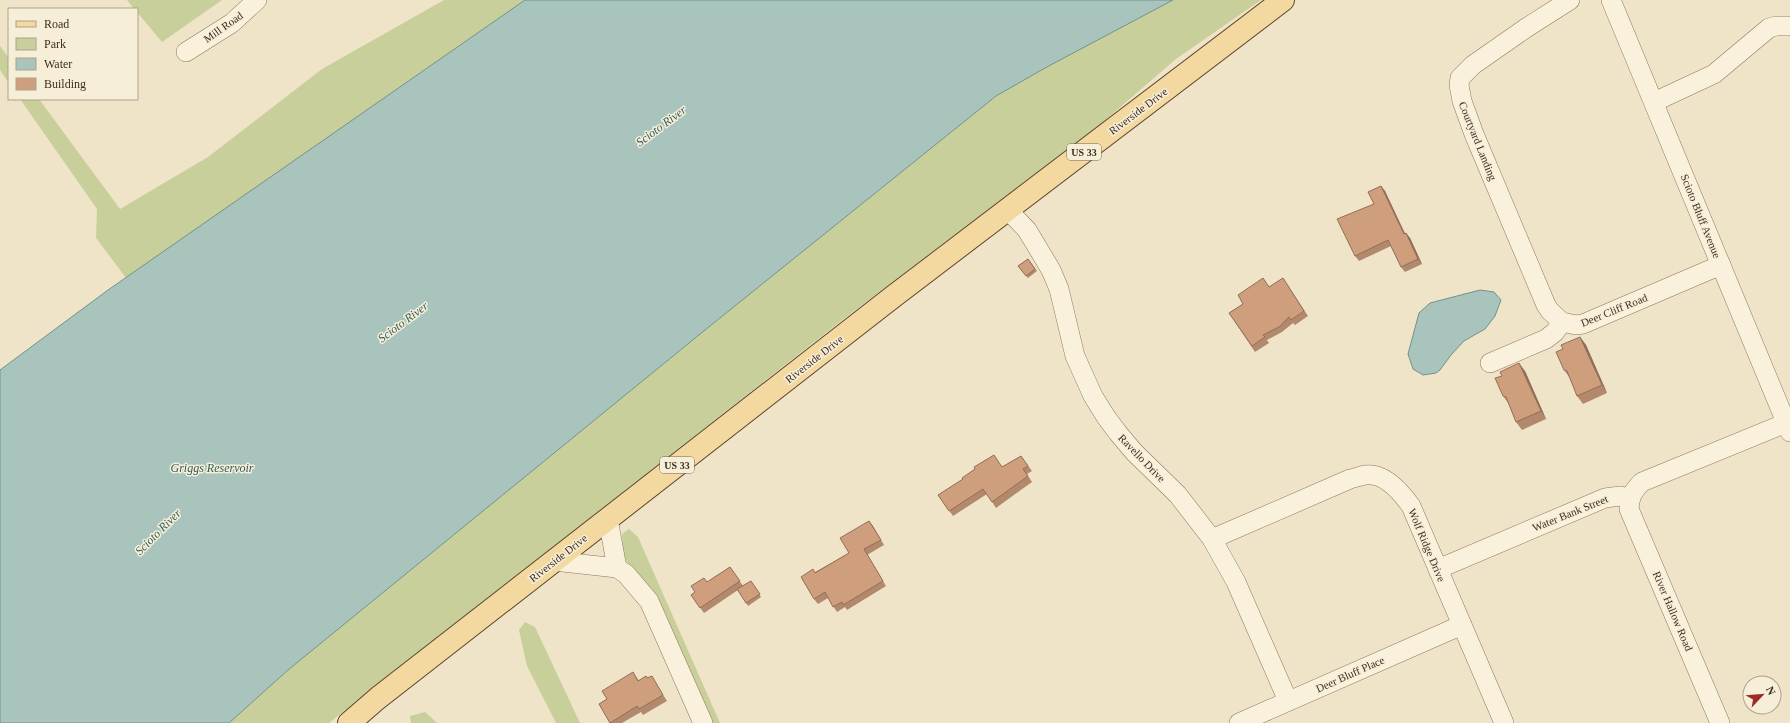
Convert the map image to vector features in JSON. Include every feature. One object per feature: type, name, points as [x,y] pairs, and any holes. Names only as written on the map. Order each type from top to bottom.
[{"type":"main road","name":"Riverside Drive","points":[[350,723],[378,698],[608,519],[1283,0]]},
{"type":"street","name":"Mill Road","points":[[186,52],[232,23],[257,0]]},
{"type":"street","name":"Courtyard Landing","points":[[1562,322],[1546,305],[1474,134],[1462,102],[1459,85],[1460,78],[1473,65],[1526,28],[1570,0]]},
{"type":"street","name":"Scioto Bluff Avenue","points":[[1611,0],[1788,427]]},
{"type":"street","points":[[1654,102],[1714,74],[1769,28],[1786,25],[1790,26]]},
{"type":"street","name":"Ravello Drive","points":[[1008,210],[1027,230],[1051,270],[1059,289],[1075,356],[1084,378],[1106,417],[1134,452],[1178,495],[1212,539],[1236,582],[1288,702]]},
{"type":"street","name":"Deer Cliff Road","points":[[1562,322],[1576,325],[1583,324],[1721,265]]},
{"type":"street","points":[[1490,363],[1546,338],[1556,332],[1562,322]]},
{"type":"street","points":[[1630,498],[1634,490],[1642,482],[1788,427]]},
{"type":"street","name":"Wolf Ridge Drive","points":[[1212,539],[1350,479],[1367,474],[1384,479],[1398,489],[1411,506],[1504,723]]},
{"type":"street","name":"Water Bank Street","points":[[1438,569],[1604,498],[1620,496],[1630,498]]},
{"type":"street","name":"River Hallow Road","points":[[1630,498],[1629,509],[1720,723]]},
{"type":"street","points":[[608,519],[616,568]]},
{"type":"street","points":[[554,561],[616,568],[626,574],[649,601],[703,723]]},
{"type":"street","name":"Deer Bluff Place","points":[[1239,723],[1462,625]]},
{"type":"green space","points":[[127,0],[222,0],[162,42],[138,13],[138,8],[133,8]]},
{"type":"green space","points":[[444,0],[525,0],[126,278],[96,238],[97,209],[21,100],[40,100],[120,209],[208,157],[322,69]]},
{"type":"green space","points":[[1173,0],[1261,0],[1176,59],[1102,123],[841,321],[329,723],[229,723],[288,670],[705,330],[996,96],[1045,68]]},
{"type":"green space","points":[[0,46],[8,57],[8,82],[0,70]]},
{"type":"green space","points":[[629,529],[638,537],[720,723],[697,723],[623,553],[622,534]]},
{"type":"green space","points":[[525,622],[535,627],[580,723],[556,723],[527,666],[519,630]]},
{"type":"green space","points":[[425,712],[437,723],[411,723],[410,716]]},
{"type":"water","name":"Griggs Reservoir","points":[[525,0],[1173,0],[1045,68],[996,96],[705,330],[288,670],[229,723],[0,723],[0,370],[108,290]]},
{"type":"water","points":[[1480,290],[1494,292],[1501,300],[1495,316],[1485,329],[1464,341],[1436,373],[1423,375],[1413,369],[1408,354],[1419,313],[1430,303]]},
{"type":"building","points":[[1381,186],[1418,259],[1401,267],[1388,240],[1355,256],[1337,219],[1374,204],[1368,192]]},
{"type":"building","points":[[1028,259],[1035,269],[1026,276],[1018,266]]},
{"type":"building","points":[[1263,278],[1269,287],[1283,278],[1304,311],[1291,320],[1289,317],[1279,327],[1263,335],[1265,337],[1252,346],[1229,313],[1243,304],[1238,295]]},
{"type":"building","points":[[1580,337],[1602,385],[1577,396],[1567,371],[1564,370],[1556,352],[1563,349],[1561,345]]},
{"type":"building","points":[[1519,363],[1541,411],[1516,422],[1506,397],[1503,396],[1495,378],[1502,376],[1500,372]]},
{"type":"building","points":[[994,455],[1002,467],[1021,456],[1028,466],[1023,469],[1028,476],[992,502],[983,489],[949,511],[938,495],[963,479],[962,478],[975,469],[974,467]]},
{"type":"building","points":[[869,521],[881,540],[864,549],[883,581],[843,605],[842,602],[833,607],[825,592],[814,599],[801,577],[813,569],[815,573],[849,553],[840,538]]},
{"type":"building","points":[[730,567],[740,581],[700,608],[691,595],[695,592],[691,586],[704,578],[707,582]]},
{"type":"building","points":[[751,581],[760,594],[746,603],[737,589]]},
{"type":"building","points":[[633,672],[638,681],[646,676],[647,678],[652,676],[663,695],[639,709],[637,706],[610,723],[599,704],[607,699],[602,691]]},
{"type":"water label","name":"Scioto River","points":[[661,126]]},
{"type":"water label","name":"Scioto River","points":[[403,322]]},
{"type":"water label","name":"Scioto River","points":[[158,532]]}]
